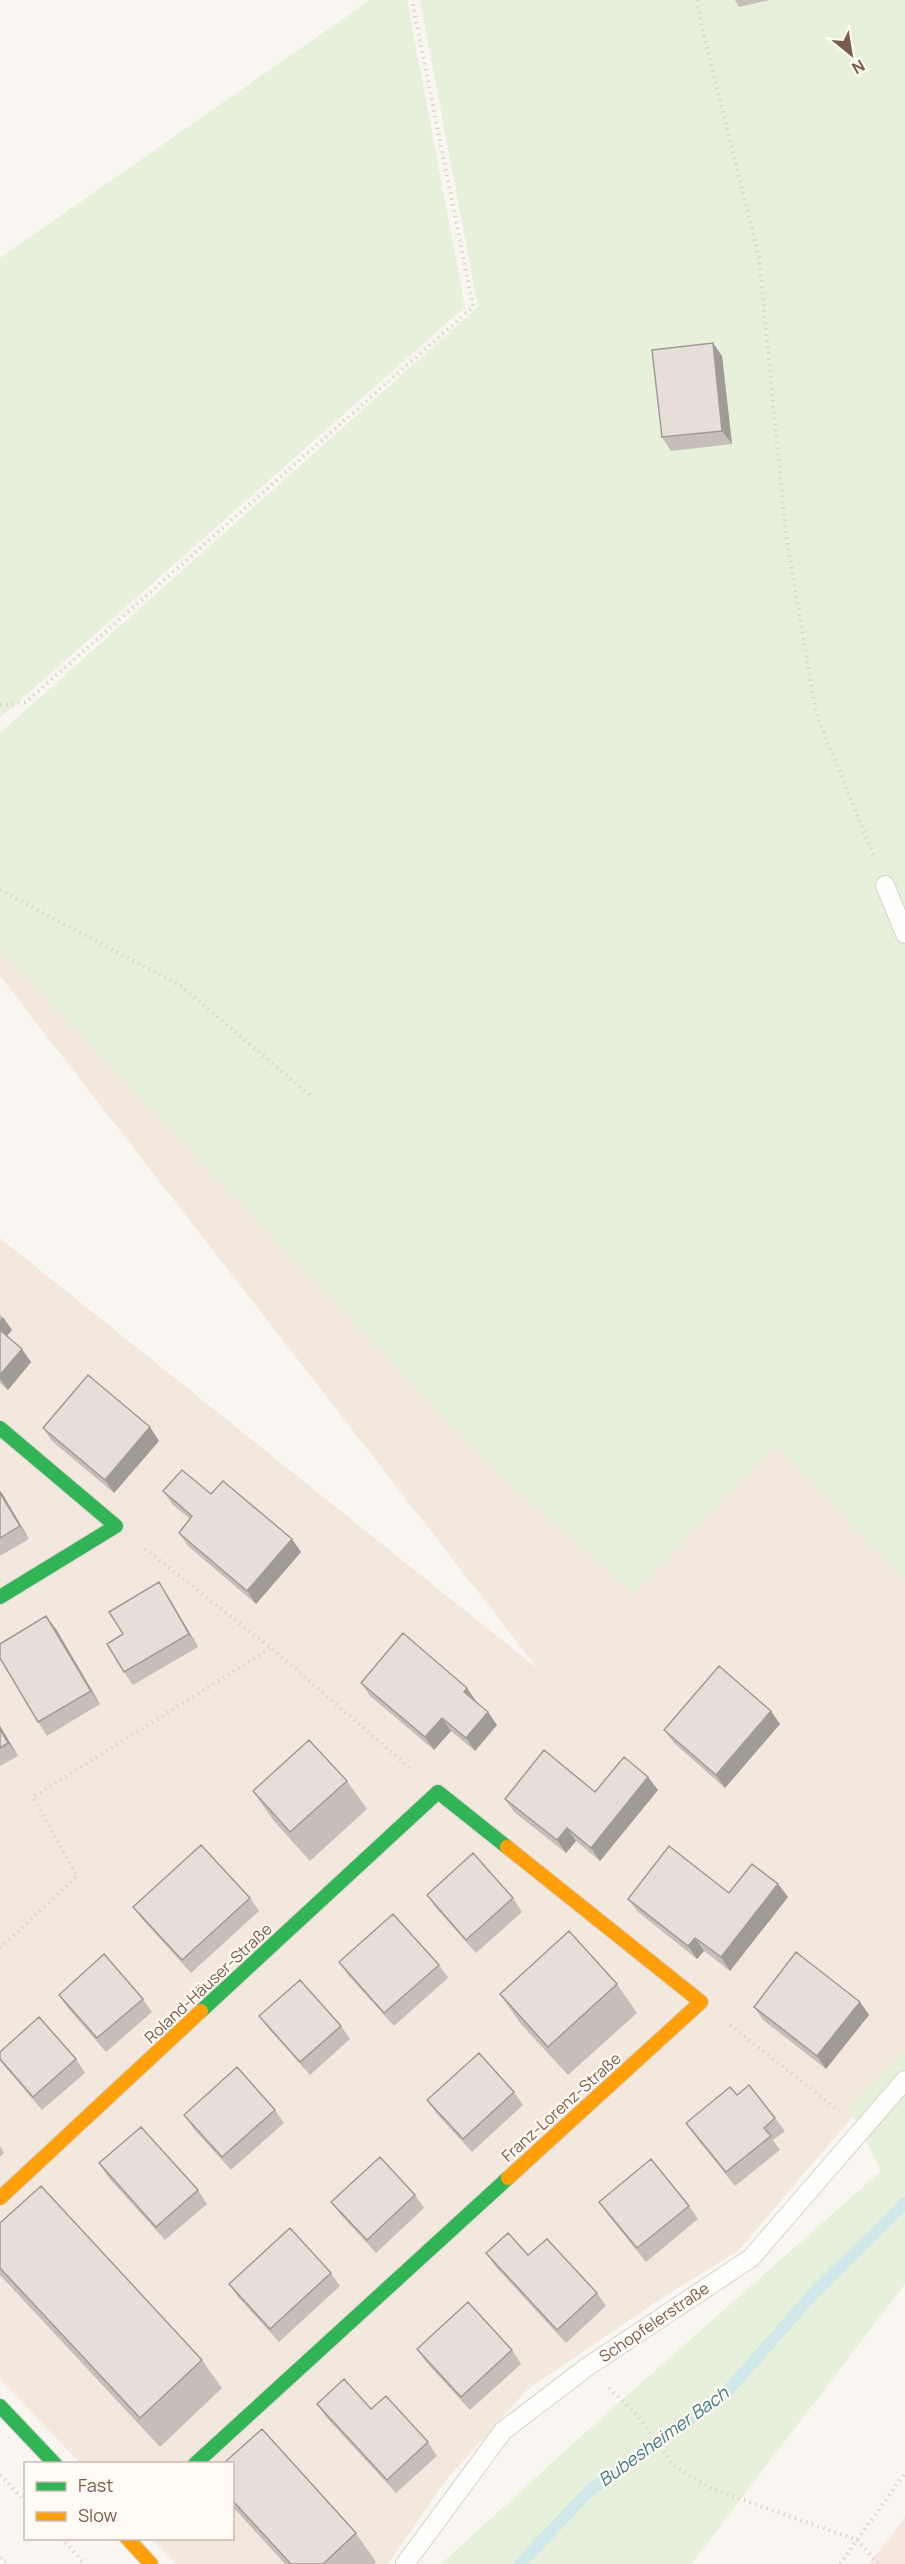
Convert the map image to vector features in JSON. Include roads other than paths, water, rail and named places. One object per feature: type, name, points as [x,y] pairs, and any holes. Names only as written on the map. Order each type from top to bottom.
[{"type":"street","points":[[0,1428],[116,1526],[0,1598]]},
{"type":"street","name":"Roland-Häuser-Straße","points":[[0,2198],[438,1792],[701,2002]]},
{"type":"street","name":"Franz-Lorenz-Straße","points":[[196,2462],[701,2002]]},
{"type":"street","points":[[0,2406],[55,2462]]},
{"type":"street","points":[[130,2540],[151,2564]]},
{"type":"lane","points":[[885,885],[905,934]]},
{"type":"lane","name":"Schopfelerstraße","points":[[405,2564],[503,2431],[587,2367],[751,2258],[861,2128],[905,2080]]},
{"type":"waterway","name":"Bubesheimer Bach","points":[[520,2564],[590,2490],[725,2394],[811,2296],[905,2203]]},
{"type":"railway","points":[[0,2560],[3,2564]]}]
